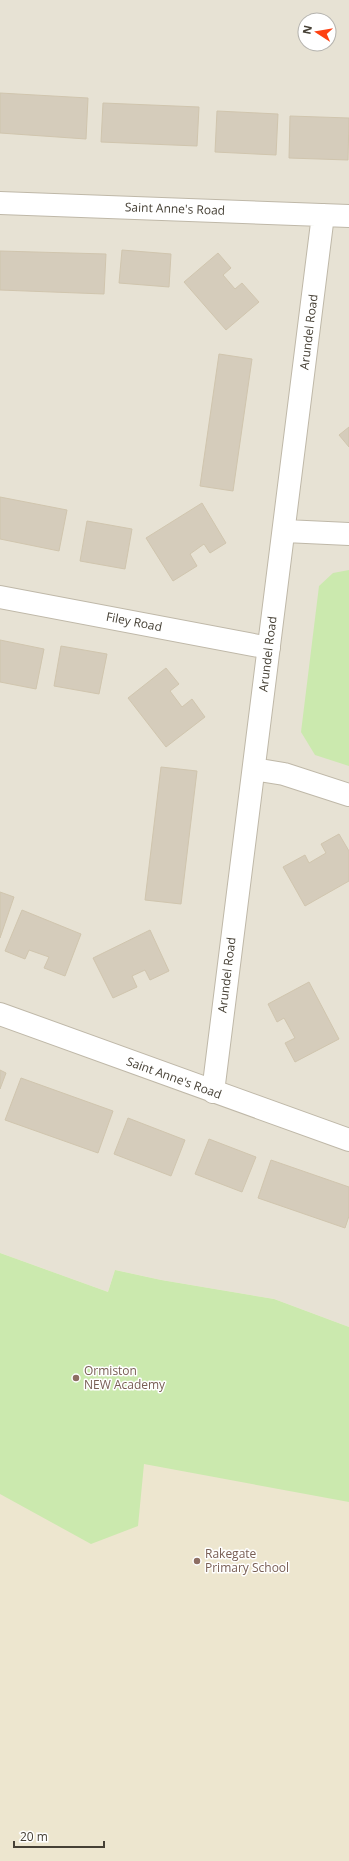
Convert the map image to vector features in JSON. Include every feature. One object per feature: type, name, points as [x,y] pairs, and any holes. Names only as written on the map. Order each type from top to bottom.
[{"type":"street","name":"Saint Anne's Road","points":[[0,203],[349,216]]},
{"type":"street","name":"Arundel Road","points":[[213,1092],[285,531],[323,215]]},
{"type":"street","points":[[285,531],[349,534]]},
{"type":"street","name":"Filey Road","points":[[0,597],[269,648]]},
{"type":"street","points":[[254,769],[284,774],[349,795]]},
{"type":"street","name":"Saint Anne's Road","points":[[0,1014],[349,1140]]},
{"type":"shaded area","points":[[0,0],[349,0],[349,1327],[274,1299],[161,1280],[115,1270],[108,1292],[0,1253]]},
{"type":"shaded area","name":"Rakegate Primary School","points":[[0,1253],[108,1292],[115,1270],[161,1280],[274,1299],[349,1327],[349,1861],[0,1861]]},
{"type":"green space","points":[[349,570],[349,766],[315,755],[301,732],[319,586],[333,573]]},
{"type":"green space","points":[[0,1253],[108,1292],[115,1270],[161,1280],[274,1299],[349,1327],[349,1502],[144,1464],[138,1526],[91,1544],[0,1494]]},
{"type":"building","points":[[0,93],[88,98],[86,139],[0,133]]},
{"type":"building","points":[[103,103],[199,107],[197,146],[101,142]]},
{"type":"building","points":[[217,111],[278,114],[276,155],[215,152]]},
{"type":"building","points":[[290,116],[349,118],[348,160],[289,158]]},
{"type":"building","points":[[122,250],[171,254],[169,287],[119,283]]},
{"type":"building","points":[[0,251],[106,254],[104,294],[0,290]]},
{"type":"building","points":[[218,253],[231,268],[223,275],[235,289],[242,283],[259,302],[226,330],[184,282]]},
{"type":"building","points":[[219,354],[252,359],[233,491],[200,486]]},
{"type":"building","points":[[349,427],[349,447],[339,435]]},
{"type":"building","points":[[0,497],[67,510],[59,551],[0,539]]},
{"type":"building","points":[[202,503],[226,543],[210,553],[204,544],[190,554],[197,566],[173,581],[146,538]]},
{"type":"building","points":[[87,521],[132,529],[125,569],[80,561]]},
{"type":"building","points":[[0,640],[44,649],[36,689],[0,682]]},
{"type":"building","points":[[61,646],[107,654],[99,694],[54,686]]},
{"type":"building","points":[[166,668],[179,684],[170,691],[182,707],[192,699],[205,717],[166,747],[128,698]]},
{"type":"building","points":[[161,767],[197,771],[181,904],[145,900]]},
{"type":"building","points":[[339,834],[349,851],[349,881],[305,906],[283,867],[305,855],[309,863],[326,853],[321,844]]},
{"type":"building","points":[[0,892],[14,897],[0,938]]},
{"type":"building","points":[[22,910],[81,934],[65,976],[44,968],[49,957],[29,950],[25,959],[5,951]]},
{"type":"building","points":[[150,930],[169,971],[150,980],[145,970],[132,976],[137,987],[113,998],[93,958]]},
{"type":"building","points":[[309,982],[339,1039],[295,1062],[285,1043],[295,1038],[284,1018],[277,1022],[268,1004]]},
{"type":"building","points":[[0,1070],[6,1073],[0,1089]]},
{"type":"building","points":[[21,1078],[113,1111],[98,1153],[5,1120]]},
{"type":"building","points":[[128,1118],[185,1140],[171,1176],[114,1154]]},
{"type":"building","points":[[209,1139],[256,1157],[242,1192],[195,1174]]},
{"type":"building","points":[[271,1160],[349,1187],[349,1216],[345,1228],[258,1198]]},
{"type":"place","name":"Ormiston NEW Academy","points":[[76,1378]]},
{"type":"place","name":"Rakegate Primary School","points":[[197,1561]]}]
